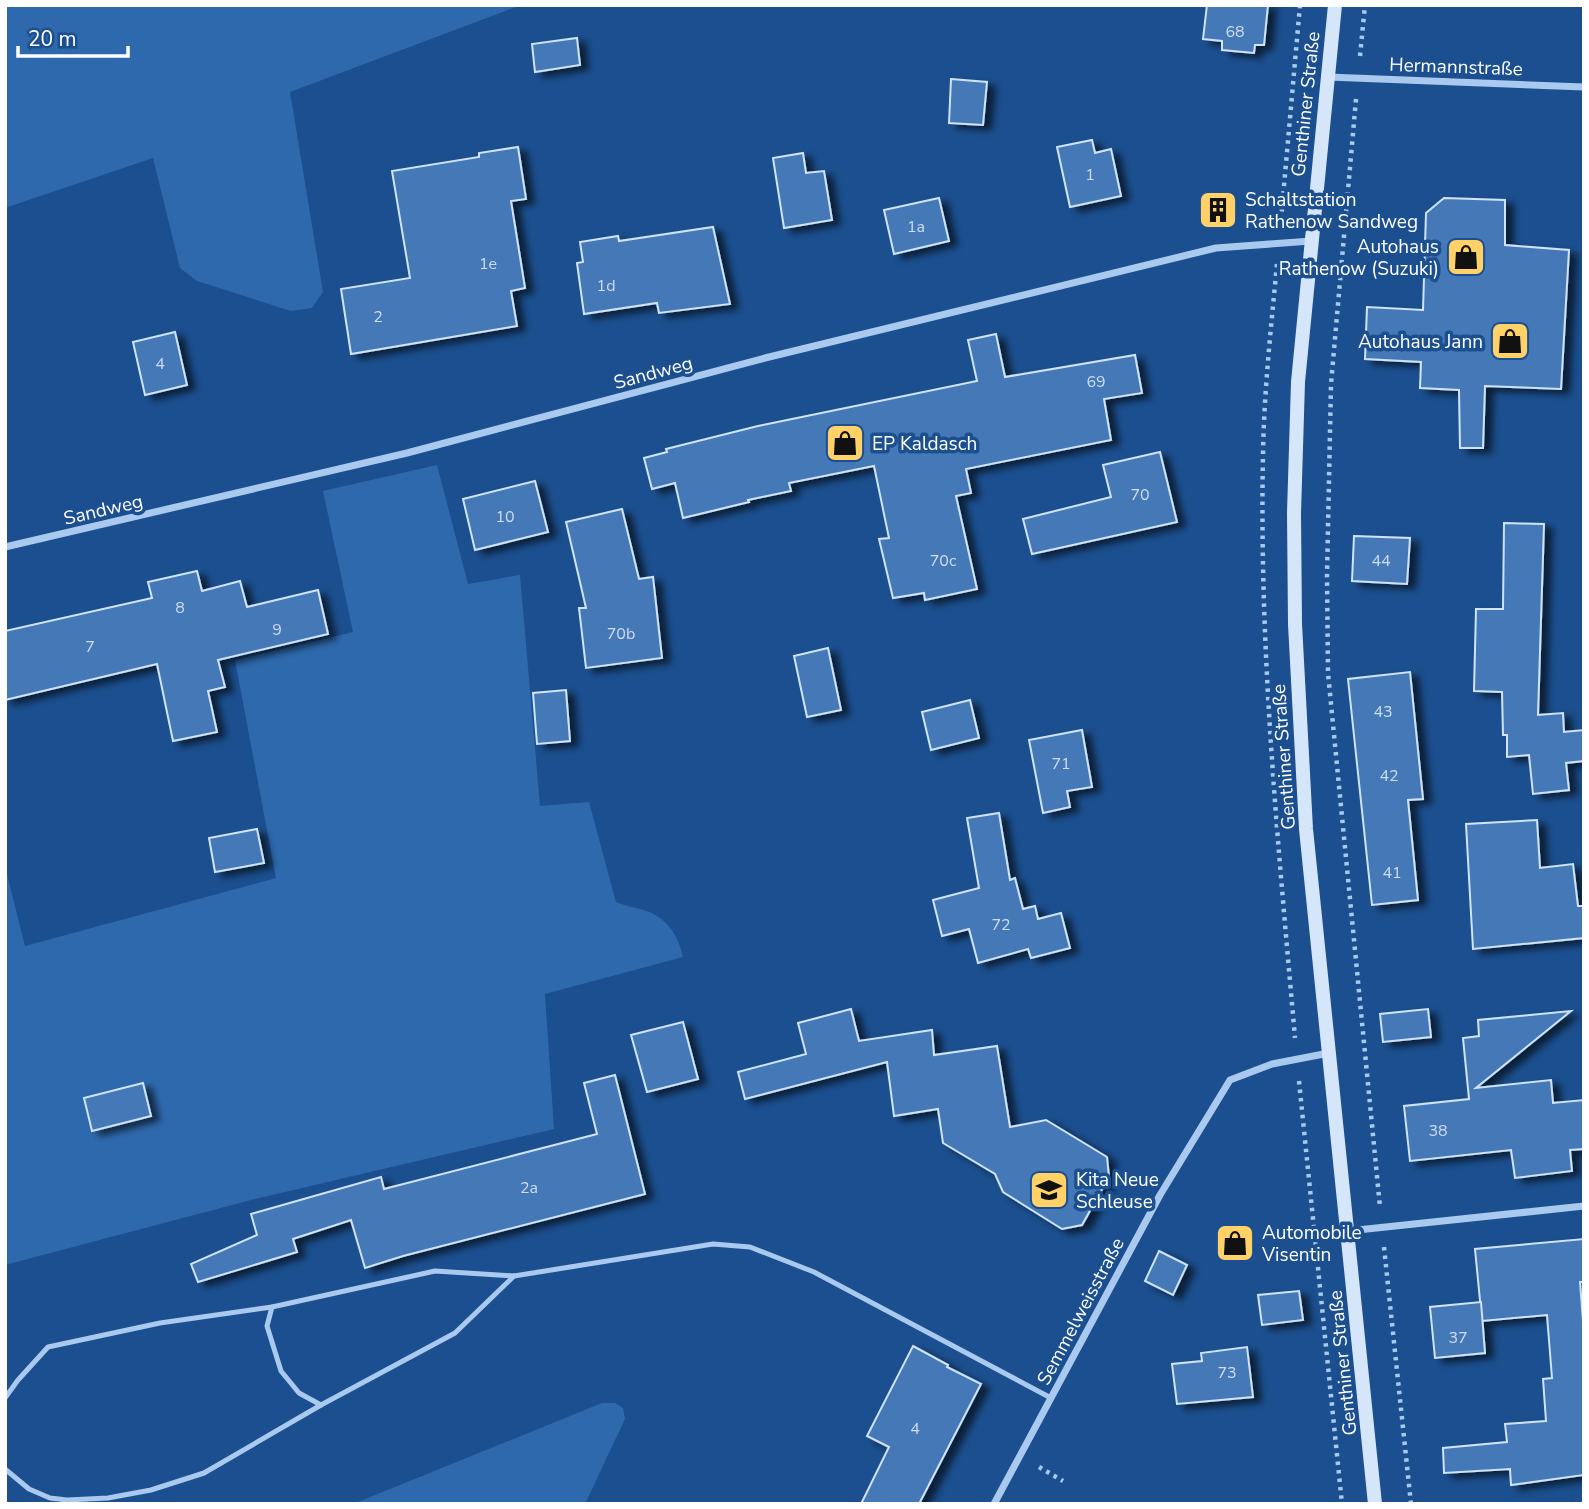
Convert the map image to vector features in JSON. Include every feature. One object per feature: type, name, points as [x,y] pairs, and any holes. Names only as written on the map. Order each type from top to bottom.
[{"type":"main road","name":"Genthiner Straße","points":[[1335,5],[1298,382],[1294,513],[1295,624],[1306,829],[1375,1504]]},
{"type":"street","name":"Hermannstraße","points":[[1327,77],[1584,87]]},
{"type":"street","name":"Sandweg","points":[[5,547],[407,453],[765,358],[1216,248],[1311,241]]},
{"type":"street","name":"Semmelweisstraße","points":[[994,1504],[1160,1195],[1230,1080],[1272,1064],[1329,1053]]},
{"type":"street","points":[[1348,1231],[1584,1206]]},
{"type":"lane","points":[[5,1398],[48,1348],[160,1323],[272,1307],[435,1270],[514,1276],[713,1244],[750,1247],[814,1272],[1051,1398]]},
{"type":"lane","points":[[5,1469],[29,1489],[50,1498],[108,1498],[151,1490],[204,1473],[321,1405],[455,1333],[514,1276]]},
{"type":"lane","points":[[272,1307],[267,1326],[281,1371],[299,1394],[321,1405]]},
{"type":"path","points":[[1365,5],[1331,384],[1328,673],[1411,1504]]},
{"type":"shaded area","points":[[5,5],[521,5],[290,92],[323,292],[312,308],[291,311],[197,281],[180,268],[153,158],[5,208]]},
{"type":"shaded area","points":[[437,465],[468,584],[520,575],[540,806],[589,802],[616,902],[659,917],[675,934],[683,957],[545,994],[554,1129],[251,1200],[5,1265],[5,866],[25,946],[276,878],[235,660],[353,632],[323,491]]},
{"type":"shaded area","points":[[602,1403],[615,1403],[623,1408],[625,1419],[585,1504],[353,1504]]},
{"type":"building","points":[[1207,5],[1268,5],[1264,45],[1255,45],[1254,53],[1222,50],[1222,41],[1203,39]]},
{"type":"building","points":[[577,38],[580,65],[535,72],[532,44]]},
{"type":"building","points":[[951,79],[987,82],[983,125],[949,123]]},
{"type":"building","points":[[1092,140],[1095,153],[1111,149],[1121,196],[1070,207],[1057,147]]},
{"type":"building","points":[[518,147],[526,199],[511,201],[525,288],[511,291],[517,326],[351,354],[341,289],[410,278],[392,171],[479,157],[479,153]]},
{"type":"building","points":[[803,153],[806,173],[824,171],[832,220],[784,228],[773,158]]},
{"type":"building","points":[[939,198],[949,241],[894,254],[884,210]]},
{"type":"building","points":[[1444,198],[1505,200],[1505,245],[1569,250],[1561,389],[1485,386],[1483,448],[1460,448],[1459,390],[1420,388],[1421,362],[1365,359],[1367,307],[1423,310],[1426,213]]},
{"type":"building","points":[[713,227],[730,304],[659,313],[657,303],[584,314],[577,263],[583,262],[580,242],[618,236],[619,241]]},
{"type":"building","points":[[175,332],[187,385],[145,395],[133,342]]},
{"type":"building","points":[[996,334],[1005,377],[1135,355],[1142,393],[1104,399],[1111,440],[966,469],[971,493],[956,496],[977,589],[925,600],[924,593],[893,598],[879,539],[889,538],[874,466],[789,483],[791,491],[683,518],[675,483],[652,489],[644,458],[667,452],[666,449],[758,426],[977,381],[968,340]]},
{"type":"building","points":[[1160,452],[1177,522],[1032,554],[1023,519],[1111,497],[1103,465]]},
{"type":"building","points":[[535,481],[548,532],[475,550],[463,499]]},
{"type":"building","points":[[622,509],[639,579],[653,577],[662,658],[586,668],[579,608],[586,608],[566,522]]},
{"type":"building","points":[[1504,523],[1544,524],[1538,715],[1563,713],[1564,732],[1584,730],[1584,761],[1566,763],[1569,790],[1533,794],[1529,755],[1507,757],[1507,735],[1503,735],[1502,692],[1474,691],[1476,609],[1503,609]]},
{"type":"building","points":[[1354,536],[1410,538],[1407,584],[1352,581]]},
{"type":"building","points":[[197,571],[202,591],[240,581],[247,607],[318,590],[328,634],[218,660],[225,687],[208,691],[217,732],[173,741],[157,664],[5,700],[5,631],[152,598],[148,582]]},
{"type":"building","points":[[828,648],[841,710],[807,717],[794,656]]},
{"type":"building","points":[[1410,672],[1423,799],[1408,800],[1418,900],[1372,905],[1348,679]]},
{"type":"building","points":[[566,690],[570,741],[537,744],[533,693]]},
{"type":"building","points":[[970,700],[979,738],[931,750],[922,712]]},
{"type":"building","points":[[1082,730],[1092,787],[1067,791],[1070,807],[1043,813],[1029,740]]},
{"type":"building","points":[[999,813],[1010,880],[1015,878],[1023,909],[1035,906],[1038,919],[1061,913],[1070,948],[1031,958],[1028,949],[978,963],[969,929],[942,936],[933,900],[979,888],[967,818]]},
{"type":"building","points":[[1537,820],[1540,868],[1573,864],[1578,906],[1584,906],[1584,938],[1473,949],[1466,824]]},
{"type":"building","points":[[257,829],[264,863],[215,872],[209,838]]},
{"type":"building","points":[[851,1009],[859,1041],[932,1030],[934,1055],[997,1046],[1010,1127],[1046,1120],[1107,1157],[1109,1177],[1082,1225],[1062,1229],[1003,1192],[995,1174],[943,1143],[938,1109],[894,1116],[887,1062],[745,1099],[738,1072],[806,1054],[798,1023]]},
{"type":"building","points":[[1428,1009],[1431,1037],[1383,1042],[1380,1014]]},
{"type":"building","points":[[1571,1011],[1476,1088],[1551,1080],[1553,1103],[1584,1100],[1584,1149],[1570,1150],[1572,1171],[1515,1178],[1511,1150],[1410,1161],[1404,1106],[1469,1099],[1463,1038],[1479,1036],[1478,1020]]},
{"type":"building","points":[[683,1022],[698,1079],[647,1092],[631,1035]]},
{"type":"building","points":[[615,1075],[645,1194],[365,1268],[351,1220],[293,1239],[297,1252],[198,1282],[191,1264],[257,1235],[251,1214],[381,1177],[384,1189],[597,1134],[584,1083]]},
{"type":"building","points":[[143,1083],[151,1116],[92,1131],[84,1098]]},
{"type":"building","points":[[1584,1239],[1584,1282],[1580,1282],[1584,1334],[1584,1475],[1511,1485],[1510,1469],[1444,1473],[1443,1448],[1507,1442],[1505,1424],[1546,1421],[1543,1379],[1552,1378],[1547,1315],[1482,1321],[1475,1249]]},
{"type":"building","points":[[1159,1251],[1187,1265],[1173,1295],[1145,1281]]},
{"type":"building","points":[[1299,1291],[1303,1320],[1262,1325],[1258,1295]]},
{"type":"building","points":[[1481,1302],[1485,1353],[1435,1358],[1430,1307]]},
{"type":"building","points":[[913,1346],[981,1384],[919,1504],[861,1504],[889,1447],[867,1436]]},
{"type":"building","points":[[1247,1347],[1253,1397],[1177,1404],[1172,1364],[1202,1361],[1201,1353]]},
{"type":"place","name":"Schaltstation Rathenow Sandweg","points":[[1218,210]]},
{"type":"place","name":"Autohaus Rathenow (Suzuki)","points":[[1466,257]]},
{"type":"place","name":"Autohaus Jann","points":[[1510,341]]},
{"type":"place","name":"EP Kaldasch","points":[[845,443]]},
{"type":"place","name":"Kita Neue Schleuse","points":[[1049,1190]]},
{"type":"place","name":"Automobile Visentin","points":[[1235,1243]]}]
